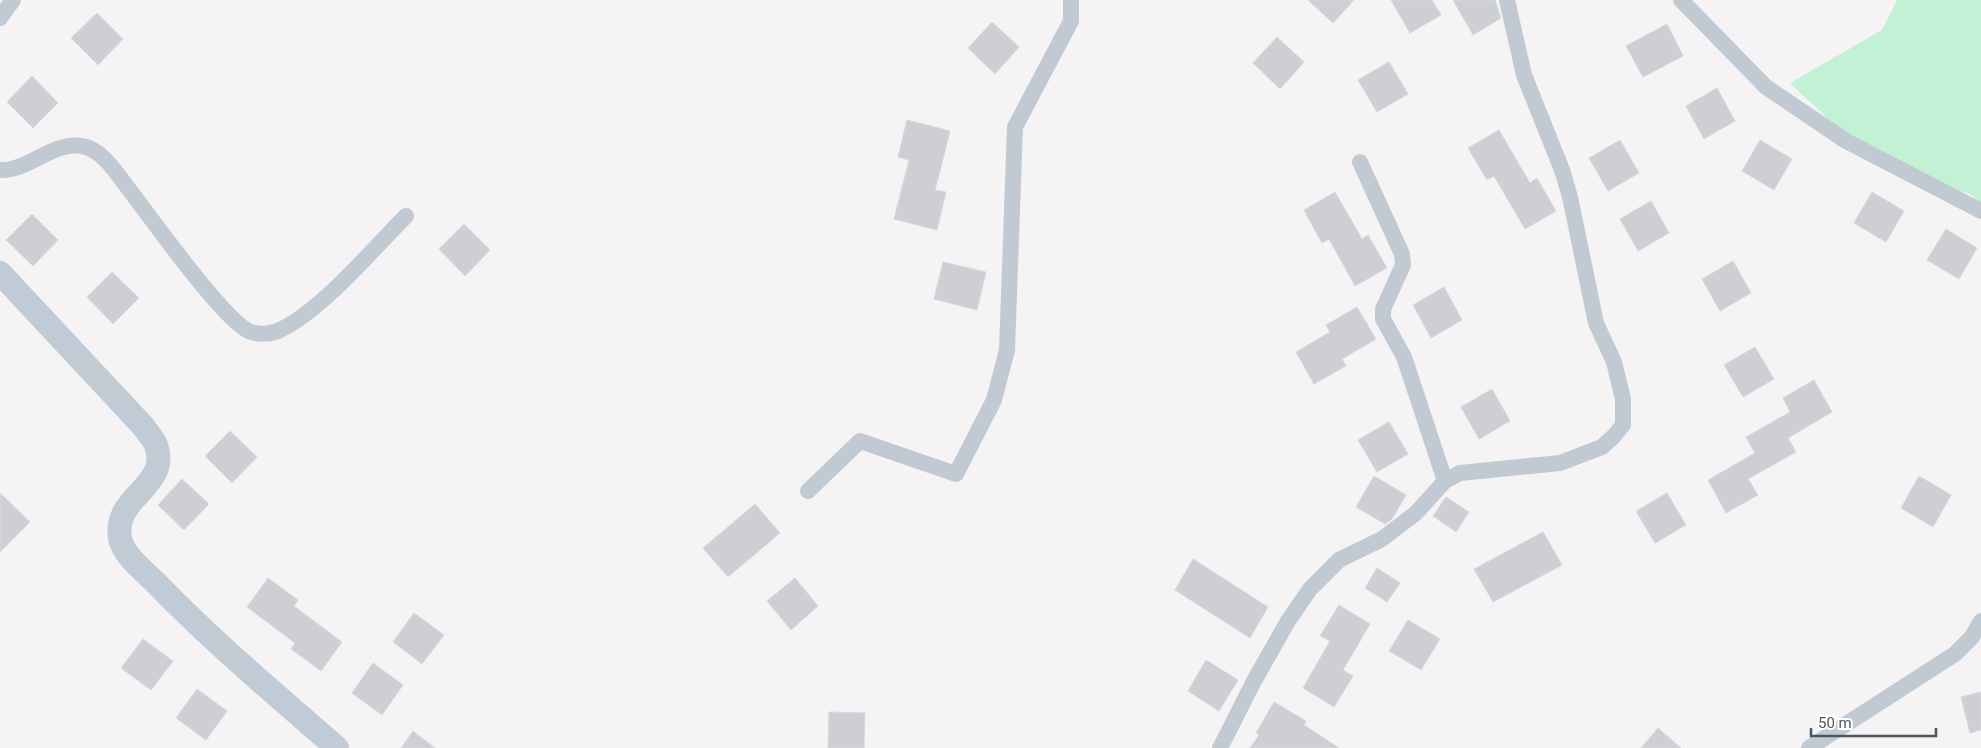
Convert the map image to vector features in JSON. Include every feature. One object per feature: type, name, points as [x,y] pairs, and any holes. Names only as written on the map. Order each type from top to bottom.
[{"type":"street","points":[[0,18],[13,0]]},
{"type":"street","points":[[808,491],[860,442],[956,474],[994,400],[1007,350],[1015,128],[1071,21],[1070,0]]},
{"type":"street","points":[[1220,748],[1259,672],[1310,588],[1339,560],[1382,539],[1416,513],[1444,481],[1460,473],[1560,464],[1602,447],[1622,425],[1623,399],[1614,362],[1596,324],[1570,197],[1524,75],[1507,0]]},
{"type":"street","points":[[1681,0],[1766,87],[1846,141],[1981,211]]},
{"type":"street","points":[[0,170],[23,164],[63,147],[82,146],[96,152],[115,172],[206,288],[238,324],[250,332],[264,334],[280,330],[315,306],[406,216]]},
{"type":"street","points":[[1360,162],[1402,254],[1403,265],[1383,309],[1382,320],[1404,357],[1444,481]]},
{"type":"street","points":[[0,273],[144,426],[156,444],[159,463],[153,479],[125,507],[120,524],[120,539],[132,559],[176,605],[244,668],[338,748]]},
{"type":"street","points":[[1809,748],[1955,654],[1972,637],[1981,621]]},
{"type":"green space","points":[[1897,0],[1981,0],[1981,203],[1970,194],[1912,177],[1843,133],[1790,83],[1882,30]]},
{"type":"building","points":[[1308,0],[1354,0],[1333,23]]},
{"type":"building","points":[[1391,0],[1432,0],[1441,15],[1410,33]]},
{"type":"building","points":[[1453,0],[1495,0],[1501,18],[1473,35]]},
{"type":"building","points":[[97,13],[123,39],[98,65],[71,38]]},
{"type":"building","points":[[992,22],[1019,47],[995,74],[968,48]]},
{"type":"building","points":[[1667,24],[1683,56],[1643,77],[1626,46]]},
{"type":"building","points":[[1277,37],[1304,62],[1280,89],[1253,63]]},
{"type":"building","points":[[1389,62],[1408,94],[1377,112],[1358,80]]},
{"type":"building","points":[[32,76],[58,103],[33,128],[7,102]]},
{"type":"building","points":[[1717,88],[1735,121],[1704,139],[1686,106]]},
{"type":"building","points":[[907,120],[950,131],[935,190],[946,192],[937,230],[894,219],[909,160],[898,157]]},
{"type":"building","points":[[1499,130],[1530,183],[1537,178],[1556,211],[1525,229],[1494,176],[1487,180],[1468,148]]},
{"type":"building","points":[[1620,140],[1639,173],[1608,191],[1589,158]]},
{"type":"building","points":[[1760,140],[1792,159],[1774,190],[1742,171]]},
{"type":"building","points":[[1335,192],[1362,239],[1368,235],[1387,268],[1355,286],[1329,239],[1322,243],[1304,210]]},
{"type":"building","points":[[1872,192],[1904,211],[1886,242],[1854,223]]},
{"type":"building","points":[[1651,201],[1669,233],[1638,251],[1620,219]]},
{"type":"building","points":[[32,214],[58,240],[33,266],[6,240]]},
{"type":"building","points":[[464,224],[490,250],[465,276],[439,249]]},
{"type":"building","points":[[1946,229],[1977,248],[1959,279],[1927,260]]},
{"type":"building","points":[[1733,261],[1751,293],[1720,311],[1702,279]]},
{"type":"building","points":[[943,262],[986,272],[977,310],[934,299]]},
{"type":"building","points":[[112,272],[139,298],[113,324],[87,297]]},
{"type":"building","points":[[1444,287],[1462,320],[1431,338],[1413,305]]},
{"type":"building","points":[[1357,307],[1376,339],[1342,359],[1346,366],[1314,384],[1296,352],[1330,332],[1326,325]]},
{"type":"building","points":[[1755,347],[1774,379],[1743,397],[1724,365]]},
{"type":"building","points":[[1814,380],[1832,412],[1788,438],[1796,452],[1748,479],[1758,495],[1726,513],[1708,480],[1755,453],[1746,437],[1790,412],[1783,398]]},
{"type":"building","points":[[1492,389],[1510,421],[1479,439],[1461,407]]},
{"type":"building","points":[[1389,422],[1408,454],[1377,472],[1358,440]]},
{"type":"building","points":[[230,431],[257,457],[232,483],[205,456]]},
{"type":"building","points":[[1374,476],[1406,495],[1392,519],[1385,524],[1356,507]]},
{"type":"building","points":[[1919,476],[1951,495],[1933,527],[1901,508]]},
{"type":"building","points":[[182,479],[209,504],[184,530],[158,505]]},
{"type":"building","points":[[0,493],[30,522],[0,552]]},
{"type":"building","points":[[1667,493],[1686,525],[1655,543],[1636,511]]},
{"type":"building","points":[[1446,497],[1469,512],[1456,532],[1433,516]]},
{"type":"building","points":[[755,504],[780,533],[728,577],[703,548]]},
{"type":"building","points":[[1543,532],[1562,565],[1493,602],[1474,569]]},
{"type":"building","points":[[1193,559],[1268,607],[1250,638],[1175,590]]},
{"type":"building","points":[[1377,568],[1400,583],[1387,602],[1365,588]]},
{"type":"building","points":[[268,578],[298,600],[294,606],[342,642],[321,671],[291,649],[295,643],[247,607]]},
{"type":"building","points":[[795,578],[818,606],[791,630],[767,601]]},
{"type":"building","points":[[1339,605],[1370,624],[1343,670],[1353,676],[1334,707],[1303,688],[1330,641],[1320,636]]},
{"type":"building","points":[[414,613],[444,635],[422,664],[393,642]]},
{"type":"building","points":[[1408,620],[1440,639],[1421,670],[1389,651]]},
{"type":"building","points":[[143,639],[173,661],[151,690],[121,668]]},
{"type":"building","points":[[1206,660],[1238,680],[1219,711],[1188,691]]},
{"type":"building","points":[[373,663],[403,685],[382,715],[352,693]]},
{"type":"building","points":[[197,689],[227,711],[206,740],[176,718]]},
{"type":"building","points":[[1981,692],[1981,730],[1970,733],[1961,697]]},
{"type":"building","points":[[1274,702],[1306,721],[1304,725],[1339,748],[1250,748],[1259,735],[1256,733]]},
{"type":"building","points":[[829,712],[865,713],[864,748],[828,748]]},
{"type":"building","points":[[1658,728],[1681,748],[1641,748]]},
{"type":"building","points":[[413,731],[435,748],[401,748]]}]
